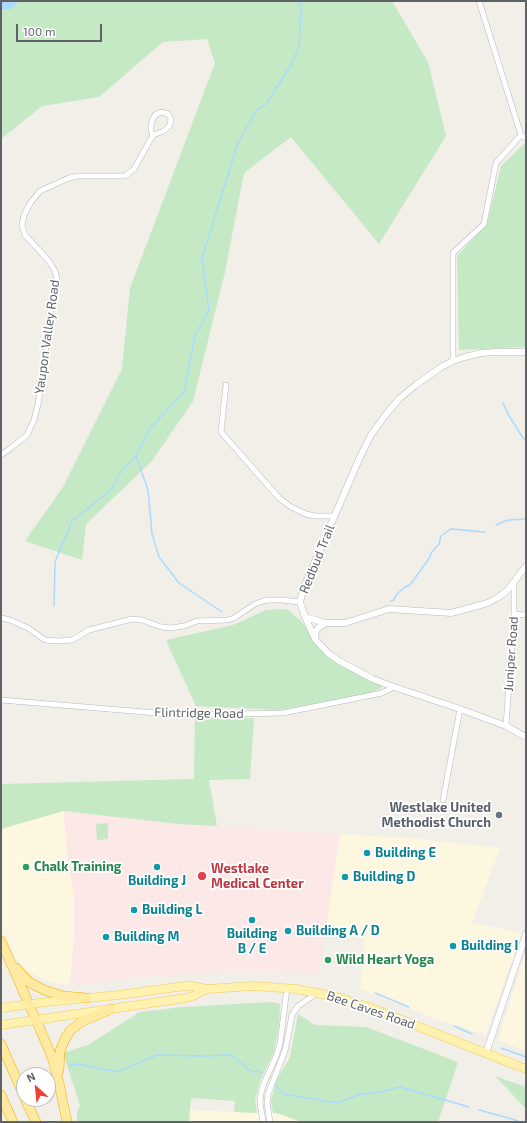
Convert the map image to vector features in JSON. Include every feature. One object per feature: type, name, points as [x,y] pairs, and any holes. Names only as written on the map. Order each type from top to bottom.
[{"type":"highway","points":[[1,941],[53,1062],[67,1122]]},
{"type":"highway","points":[[8,957],[22,975],[38,988],[63,996],[87,998]]},
{"type":"highway","points":[[60,1089],[59,1055],[67,1035],[81,1022],[111,1009]]},
{"type":"highway","points":[[2,1047],[16,1078]]},
{"type":"highway","points":[[1,1095],[13,1122]]},
{"type":"highway","points":[[29,1107],[36,1122]]},
{"type":"main road","name":"Bee Caves Road","points":[[1,1008],[185,986],[207,989],[253,986],[287,988],[337,997],[368,1007],[526,1069]]},
{"type":"main road","name":"Bee Caves Road","points":[[1,1025],[186,998],[207,989]]},
{"type":"street","points":[[453,361],[453,254],[484,224],[496,163],[523,136],[479,1]]},
{"type":"street","name":"Yaupon Valley Road","points":[[1,455],[27,435],[34,420],[41,385],[52,298],[57,279],[55,271],[49,261],[24,235],[22,225],[24,215],[31,202],[40,191],[69,178],[78,176],[125,176],[134,169],[153,135],[164,131],[170,124],[171,119],[168,114],[161,112],[155,115],[151,125],[153,135]]},
{"type":"street","name":"Redbud Trail","points":[[526,352],[497,352],[465,356],[453,361],[441,367],[416,385],[400,398],[386,413],[371,435],[360,457],[304,587],[300,602],[315,639],[328,654],[338,660],[394,687],[506,726],[526,737]]},
{"type":"street","points":[[226,385],[221,432],[279,498],[291,507],[306,514],[315,516],[335,516]]},
{"type":"street","points":[[305,617],[326,624],[345,623],[389,608],[451,613],[488,603],[507,591],[526,566]]},
{"type":"street","name":"Juniper Road","points":[[506,726],[514,614],[514,582]]},
{"type":"street","points":[[1,618],[10,620],[28,628],[45,640],[58,641],[72,640],[89,630],[132,618],[161,627],[171,628],[184,626],[197,621],[228,620],[263,601],[281,600],[300,602]]},
{"type":"street","points":[[514,614],[526,615]]},
{"type":"street","points":[[315,639],[318,628],[326,624]]},
{"type":"street","name":"Flintridge Road","points":[[1,700],[181,715],[283,714],[382,693],[394,687]]},
{"type":"street","points":[[443,800],[460,709]]},
{"type":"street","points":[[486,1053],[526,934]]},
{"type":"street","points":[[263,1122],[260,1109],[261,1093],[280,1044],[287,988]]},
{"type":"street","points":[[270,1122],[267,1103],[268,1094],[285,1051],[292,1015],[300,1005],[317,993]]},
{"type":"shaded area","points":[[64,811],[67,853],[74,898],[74,937],[70,985],[52,983],[24,970],[6,942],[1,929],[1,829]]},
{"type":"shaded area","name":"Westlake Medical Center","points":[[64,811],[178,824],[340,834],[318,975],[281,971],[227,971],[70,985],[74,937],[74,898],[67,853]]},
{"type":"shaded area","points":[[340,834],[420,839],[500,848],[472,923],[522,933],[485,1035],[436,1019],[361,989],[364,939],[326,927]]},
{"type":"shaded area","points":[[526,953],[526,1051],[498,1040]]},
{"type":"shaded area","points":[[190,1110],[280,1114],[301,1122],[189,1122]]},
{"type":"green space","points":[[1,1],[392,1],[428,62],[446,136],[379,244],[291,137],[244,173],[225,272],[193,401],[152,461],[86,524],[82,560],[25,541],[63,487],[122,369],[130,288],[215,63],[207,39],[163,42],[99,97],[42,106],[1,139]]},
{"type":"green space","points":[[524,144],[526,145],[526,347],[459,350],[457,256],[487,224],[501,166]]},
{"type":"green space","points":[[287,609],[302,622],[319,649],[335,661],[380,684],[382,688],[364,695],[279,710],[195,706],[166,640],[233,625],[266,610]]},
{"type":"green space","points":[[195,718],[254,718],[250,779],[209,780],[217,826],[178,824],[64,811],[1,829],[1,784],[194,779]]},
{"type":"green space","points":[[108,823],[108,839],[97,840],[96,824]]},
{"type":"green space","points":[[272,1002],[280,1004],[279,1026],[274,1052],[260,1081],[255,1100],[257,1113],[234,1112],[235,1101],[191,1098],[189,1122],[77,1122],[77,1112],[80,1105],[63,1053],[88,1045],[140,1012],[182,1007]]},
{"type":"green space","points":[[298,1014],[315,1025],[366,1027],[458,1062],[438,1122],[301,1122],[273,1113],[271,1101],[276,1081],[290,1057]]},
{"type":"green space","points":[[495,1076],[526,1087],[526,1109]]},
{"type":"waterway","points":[[1,5],[9,4],[13,1]]},
{"type":"waterway","points":[[54,606],[55,562],[72,521],[111,490],[121,472],[136,456],[150,428],[184,392],[195,335],[209,310],[202,258],[238,143],[256,111],[267,103],[291,65],[299,47],[301,7],[298,1]]},
{"type":"waterway","points":[[503,403],[521,435],[524,439],[526,439]]},
{"type":"waterway","points":[[136,456],[148,490],[152,534],[159,557],[179,583],[222,612]]},
{"type":"waterway","points":[[496,525],[508,520],[526,519]]},
{"type":"waterway","points":[[391,601],[394,600],[396,595],[405,587],[410,585],[430,557],[431,553],[439,544],[441,536],[451,529],[485,532]]},
{"type":"waterway","points":[[375,993],[409,1007]]},
{"type":"waterway","points":[[454,1026],[472,1034]]},
{"type":"waterway","points":[[501,1048],[526,1057]]},
{"type":"waterway","points":[[70,1065],[77,1064],[117,1072],[157,1055],[231,1055],[252,1072],[259,1071],[262,1073]]},
{"type":"waterway","points":[[275,1085],[284,1094],[337,1103],[358,1095],[400,1087],[469,1107]]},
{"type":"waterway","points":[[479,1110],[520,1122]]},
{"type":"place","name":"Westlake United Methodist Church","points":[[499,815]]},
{"type":"place","name":"Building E","points":[[367,853]]},
{"type":"place","name":"Chalk Training","points":[[26,867]]},
{"type":"place","name":"Building J","points":[[157,867]]},
{"type":"place","name":"Westlake Medical Center","points":[[202,876]]},
{"type":"place","name":"Building D","points":[[345,877]]},
{"type":"place","name":"Building L","points":[[134,910]]},
{"type":"place","name":"Building B / E","points":[[252,920]]},
{"type":"place","name":"Building A / D","points":[[288,931]]},
{"type":"place","name":"Building M","points":[[106,937]]},
{"type":"place","name":"Building I","points":[[453,946]]},
{"type":"place","name":"Wild Heart Yoga","points":[[328,960]]}]
